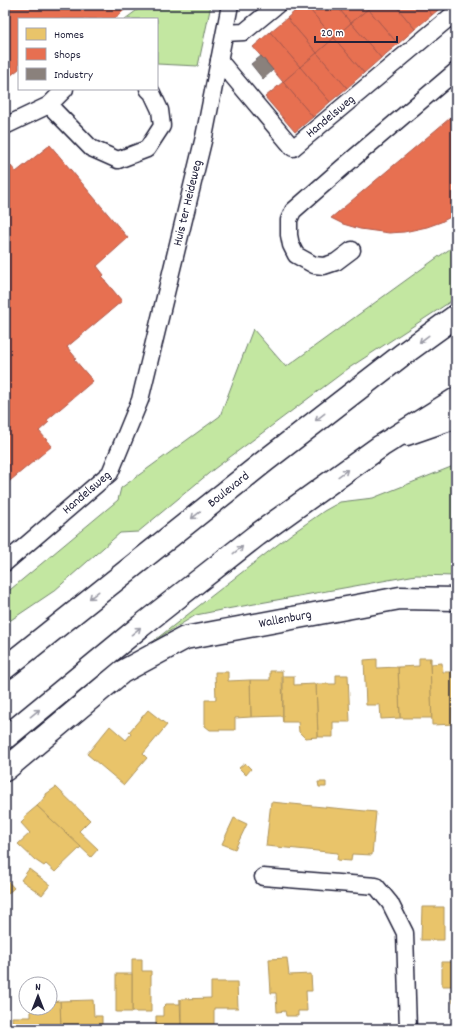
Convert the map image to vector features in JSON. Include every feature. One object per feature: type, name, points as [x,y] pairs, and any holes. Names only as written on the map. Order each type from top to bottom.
[{"type":"main road","name":"Boulevard","points":[[5,668],[335,406],[456,316]]},
{"type":"main road","points":[[5,738],[142,626],[257,535],[381,446],[456,399]]},
{"type":"main road","name":"Wallenburg","points":[[5,770],[122,672],[185,638],[400,598],[456,599]]},
{"type":"main road","points":[[5,648],[35,643]]},
{"type":"lane","name":"Huis ter Heideweg","points":[[140,400],[204,137],[230,5]]},
{"type":"lane","points":[[225,33],[244,32],[277,5]]},
{"type":"lane","name":"Handelsweg","points":[[219,60],[293,148],[456,12]]},
{"type":"lane","points":[[352,250],[336,262],[324,266],[314,265],[296,256],[291,245],[289,235],[289,220],[293,211],[456,71]]},
{"type":"lane","points":[[5,126],[49,105],[65,90]]},
{"type":"lane","points":[[49,105],[91,148],[118,160],[147,149],[162,126],[160,110],[149,90]]},
{"type":"lane","name":"Handelsweg","points":[[5,563],[110,473],[140,400]]},
{"type":"lane","points":[[381,446],[456,420]]},
{"type":"lane","points":[[263,877],[376,886],[390,903],[405,933],[408,1029]]},
{"type":"green space","points":[[144,5],[211,5],[198,66],[158,64],[158,18],[126,18]]},
{"type":"green space","points":[[456,245],[456,298],[349,368],[214,469],[138,532],[120,533],[54,591],[5,624],[5,594],[118,500],[121,488],[220,416],[253,329],[286,367]]},
{"type":"green space","points":[[456,465],[456,576],[416,575],[196,615],[155,640],[290,535],[324,511],[340,502],[373,498]]},
{"type":"building: Homes","points":[[419,658],[430,658],[432,718],[400,718],[398,667],[419,666]]},
{"type":"building: Homes","points":[[430,658],[431,664],[442,663],[443,672],[456,672],[456,724],[432,725]]},
{"type":"building: Homes","points":[[377,659],[377,668],[398,667],[400,718],[381,719],[380,705],[366,705],[364,660]]},
{"type":"building: Homes","points":[[270,671],[282,671],[283,722],[282,716],[251,717],[250,680],[270,680]]},
{"type":"building: Homes","points":[[215,672],[228,672],[228,681],[250,680],[251,717],[235,718],[235,730],[210,730],[205,726],[205,700],[216,700]]},
{"type":"building: Homes","points":[[336,675],[348,675],[350,722],[333,722],[333,737],[318,737],[316,684],[336,684]]},
{"type":"building: Homes","points":[[283,676],[294,676],[294,685],[316,684],[318,737],[305,738],[299,732],[298,722],[283,722]]},
{"type":"building: Homes","points":[[148,710],[167,725],[143,754],[147,758],[124,785],[87,754],[110,726],[126,740],[131,734],[129,732]]},
{"type":"building: Homes","points":[[245,763],[251,769],[246,775],[239,768]]},
{"type":"building: Homes","points":[[318,782],[326,782],[326,787],[319,787]]},
{"type":"building: Homes","points":[[56,787],[90,820],[79,831],[98,849],[91,857],[37,806],[46,794]]},
{"type":"building: Homes","points":[[271,802],[376,812],[372,855],[352,854],[351,861],[337,860],[338,853],[266,846]]},
{"type":"building: Homes","points":[[37,806],[81,847],[55,872],[46,864],[44,866],[35,860],[18,844],[30,833],[21,823],[25,819],[24,817]]},
{"type":"building: Homes","points":[[234,818],[247,824],[235,849],[222,844]]},
{"type":"building: Homes","points":[[29,869],[50,885],[42,895],[21,880]]},
{"type":"building: Homes","points":[[5,878],[14,888],[5,896]]},
{"type":"building: Homes","points":[[422,907],[444,907],[444,940],[421,940]]},
{"type":"building: Homes","points":[[452,952],[456,952],[456,1003],[453,1003],[452,986],[442,986],[442,962],[452,962]]},
{"type":"building: Homes","points":[[287,958],[289,975],[311,974],[312,991],[306,991],[307,1011],[298,1011],[298,1016],[286,1016],[285,1011],[277,1012],[276,993],[271,993],[269,959]]},
{"type":"building: Homes","points":[[132,959],[142,959],[142,971],[151,971],[151,1012],[132,1012]]},
{"type":"building: Homes","points":[[116,974],[132,974],[132,1012],[116,1012]]},
{"type":"building: Homes","points":[[211,982],[237,982],[238,1008],[214,1008],[214,1029],[181,1029],[181,999],[211,998]]},
{"type":"building: Homes","points":[[180,999],[181,1029],[156,1029],[156,1016],[163,1016],[163,1007],[166,1004],[180,1004]]},
{"type":"building: Homes","points":[[93,1000],[94,1016],[102,1016],[102,1029],[61,1029],[60,1001]]},
{"type":"building: Homes","points":[[58,1001],[60,1001],[61,1029],[13,1029],[12,1017],[58,1016]]},
{"type":"building: Shops","points":[[5,5],[130,5],[115,18],[18,18],[18,70],[5,80]]},
{"type":"building: Shops","points":[[302,5],[306,5],[334,38],[317,53],[287,18]]},
{"type":"building: Shops","points":[[306,5],[336,5],[351,23],[334,38]]},
{"type":"building: Shops","points":[[336,5],[365,5],[368,9],[351,23]]},
{"type":"building: Shops","points":[[373,5],[395,5],[415,29],[398,44],[368,9]]},
{"type":"building: Shops","points":[[395,5],[424,5],[432,15],[415,29]]},
{"type":"building: Shops","points":[[424,5],[444,5],[432,15]]},
{"type":"building: Shops","points":[[368,9],[398,44],[381,58],[351,23]]},
{"type":"building: Shops","points":[[287,18],[317,53],[300,67],[270,32]]},
{"type":"building: Shops","points":[[351,23],[381,58],[364,73],[334,38]]},
{"type":"building: Shops","points":[[270,32],[300,67],[283,82],[253,47]]},
{"type":"building: Shops","points":[[334,38],[364,73],[347,88],[317,53]]},
{"type":"building: Shops","points":[[317,53],[347,88],[330,102],[300,67]]},
{"type":"building: Shops","points":[[300,67],[330,102],[313,117],[283,82]]},
{"type":"building: Shops","points":[[283,82],[313,117],[295,132],[265,97]]},
{"type":"building: Shops","points":[[456,113],[456,214],[427,227],[404,232],[389,233],[360,229],[343,224],[331,218]]},
{"type":"building: Shops","points":[[50,145],[128,238],[97,266],[104,275],[102,277],[122,301],[67,347],[76,358],[74,359],[93,381],[47,420],[49,422],[39,431],[52,446],[5,485],[5,159],[16,172]]},
{"type":"building: Industry","points":[[261,56],[273,70],[263,79],[251,64]]}]
